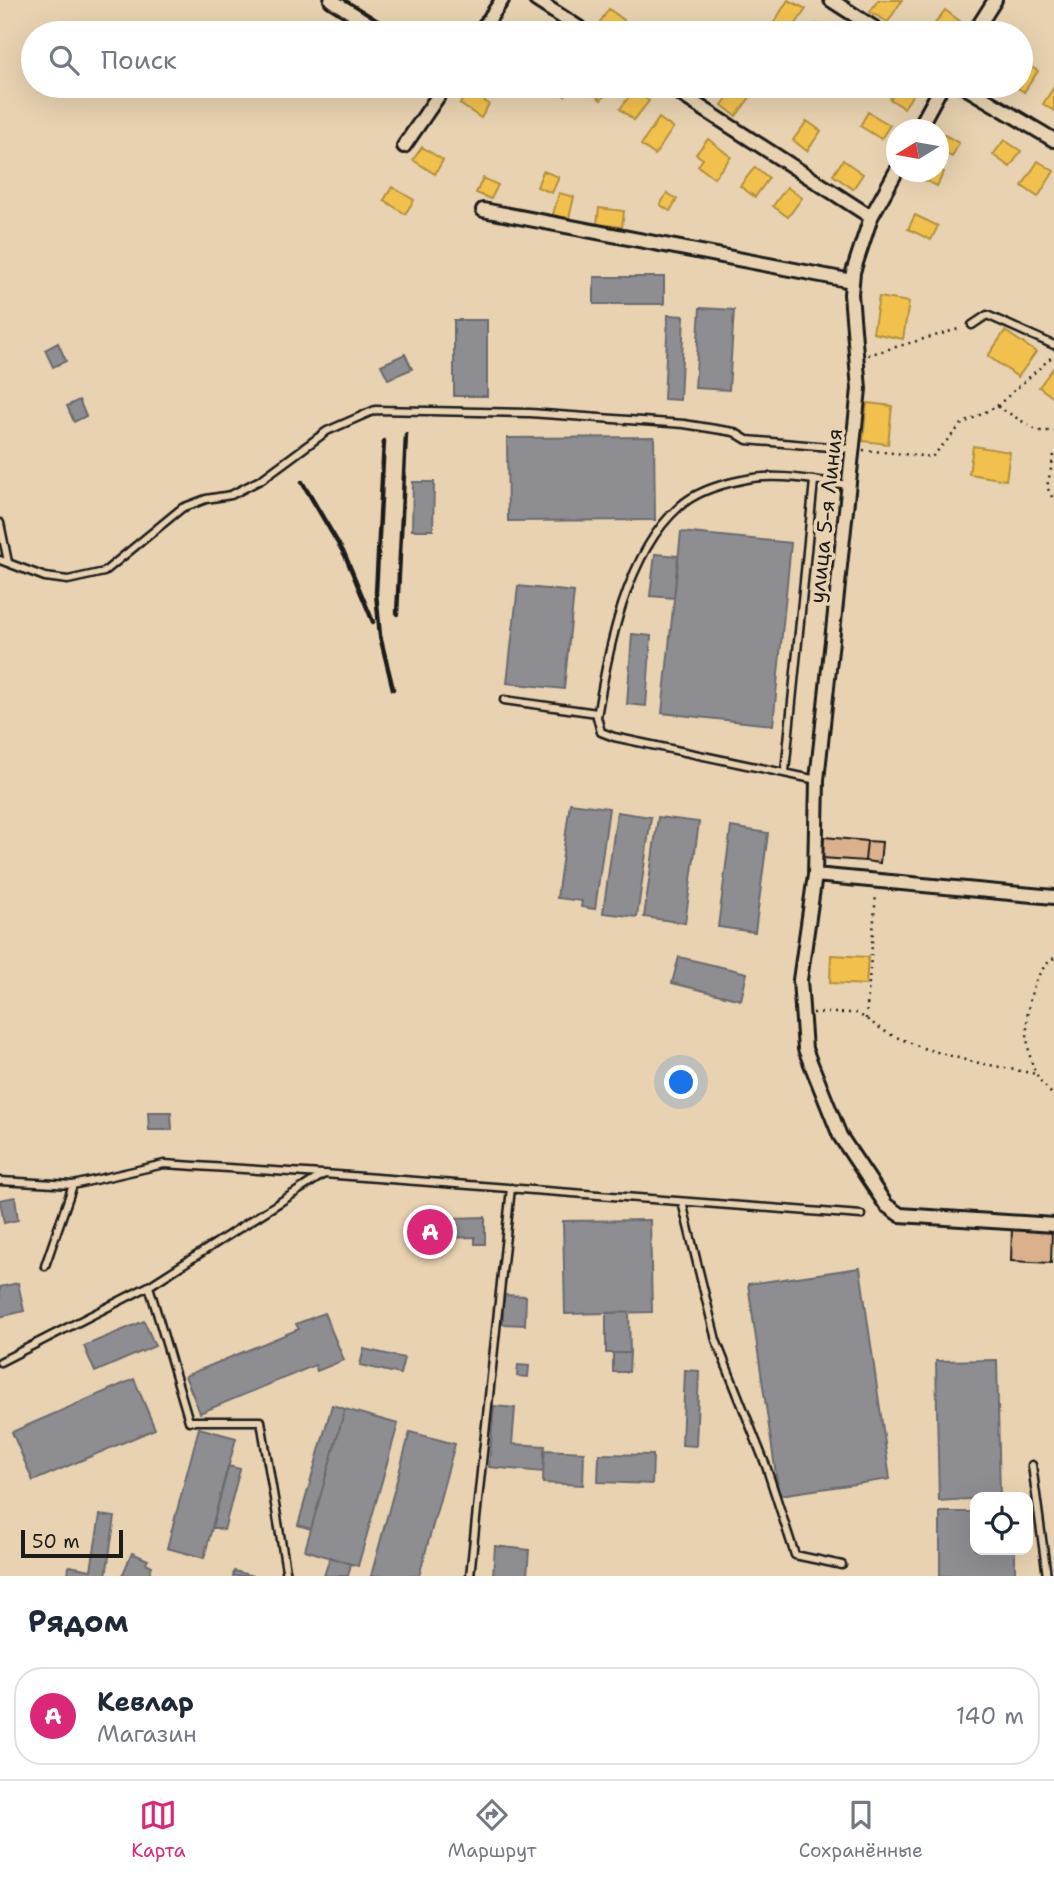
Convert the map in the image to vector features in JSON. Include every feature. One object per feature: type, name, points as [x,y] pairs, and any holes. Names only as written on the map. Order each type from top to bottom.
[{"type":"street","points":[[331,0],[365,21]]},
{"type":"street","points":[[488,21],[502,0]]},
{"type":"street","points":[[536,0],[568,21]]},
{"type":"street","points":[[831,0],[863,21]]},
{"type":"street","points":[[982,21],[995,0]]},
{"type":"street","points":[[404,146],[437,98]]},
{"type":"street","points":[[687,98],[871,217]]},
{"type":"street","points":[[924,119],[935,98]]},
{"type":"street","points":[[983,98],[1054,140]]},
{"type":"street","name":"улица 5-я Линия","points":[[890,182],[871,217],[860,246],[852,281],[859,389],[817,780],[815,875],[800,980],[805,1049],[841,1136],[886,1205],[900,1215],[1054,1225]]},
{"type":"street","points":[[483,211],[852,281]]},
{"type":"street","points":[[815,875],[1054,897]]},
{"type":"lane","points":[[972,325],[987,315],[1054,345]]},
{"type":"lane","points":[[0,560],[46,577],[68,580],[104,572],[182,508],[206,499],[232,495],[261,479],[327,431],[375,410],[530,413],[631,420],[734,432],[747,440],[853,449]]},
{"type":"lane","points":[[817,780],[606,735],[597,724],[597,713],[623,599],[638,565],[679,507],[704,492],[744,479],[849,485]]},
{"type":"lane","points":[[785,772],[814,481]]},
{"type":"lane","points":[[0,523],[8,562]]},
{"type":"lane","points":[[504,699],[597,713]]},
{"type":"lane","points":[[0,1181],[73,1185],[164,1164],[861,1215]]},
{"type":"lane","points":[[0,1362],[149,1286],[324,1174]]},
{"type":"lane","points":[[45,1266],[73,1185]]},
{"type":"lane","points":[[470,1576],[511,1188]]},
{"type":"lane","points":[[682,1202],[716,1340],[766,1466],[795,1555],[842,1565]]},
{"type":"lane","points":[[149,1286],[189,1421],[261,1421],[287,1576]]},
{"type":"lane","points":[[1032,1465],[1046,1576]]},
{"type":"path","points":[[858,358],[972,325]]},
{"type":"path","points":[[853,449],[932,457],[962,424],[997,406],[1054,355]]},
{"type":"path","points":[[997,406],[1038,431],[1054,431]]},
{"type":"path","points":[[1054,455],[1046,487],[1054,501]]},
{"type":"path","points":[[866,1019],[877,881]]},
{"type":"path","points":[[1054,958],[1041,966],[1028,1004],[1027,1035],[1036,1074],[1054,1097]]},
{"type":"path","points":[[802,1013],[857,1013],[888,1034],[923,1048],[969,1061],[1036,1074]]},
{"type":"building: Жильё","points":[[788,0],[806,9],[798,21],[775,21]]},
{"type":"building: Жильё","points":[[878,0],[902,0],[889,21],[870,12]]},
{"type":"building: Жильё","points":[[609,9],[624,20],[623,21],[601,21]]},
{"type":"building: Жильё","points":[[945,10],[960,21],[937,21]]},
{"type":"building: Жильё","points":[[1054,87],[1054,111],[1043,104]]},
{"type":"building: Жильё","points":[[464,98],[479,98],[489,104],[481,118],[460,104]]},
{"type":"building: Жильё","points":[[628,98],[645,98],[649,101],[634,120],[620,109]]},
{"type":"building: Жильё","points":[[727,98],[750,98],[736,116],[722,105]]},
{"type":"building: Жильё","points":[[891,98],[911,98],[904,108]]},
{"type":"building: Жильё","points":[[868,112],[886,123],[886,131],[881,139],[860,126]]},
{"type":"building: Жильё","points":[[659,118],[673,128],[655,155],[641,145]]},
{"type":"building: Жильё","points":[[807,121],[821,131],[807,151],[793,140]]},
{"type":"building: Жильё","points":[[949,138],[959,143],[952,157],[949,155]]},
{"type":"building: Жильё","points":[[708,139],[731,157],[714,178],[698,166],[703,159],[696,154]]},
{"type":"building: Жильё","points":[[1004,140],[1021,151],[1010,167],[993,155]]},
{"type":"building: Жильё","points":[[422,147],[443,160],[435,174],[413,160]]},
{"type":"building: Жильё","points":[[843,160],[863,174],[853,189],[833,175]]},
{"type":"building: Жильё","points":[[1038,161],[1054,171],[1038,197],[1022,186]]},
{"type":"building: Жильё","points":[[755,167],[769,178],[755,197],[740,186]]},
{"type":"building: Жильё","points":[[543,171],[559,177],[552,193],[537,187]]},
{"type":"building: Жильё","points":[[483,178],[498,185],[491,199],[476,193]]},
{"type":"building: Жильё","points":[[392,187],[414,200],[405,214],[384,200]]},
{"type":"building: Жильё","points":[[787,187],[802,198],[788,217],[773,206]]},
{"type":"building: Жильё","points":[[559,193],[574,197],[568,222],[552,218]]},
{"type":"building: Жильё","points":[[667,193],[677,199],[670,211],[660,205]]},
{"type":"building: Жильё","points":[[599,208],[624,211],[622,227],[597,224]]},
{"type":"building: Жильё","points":[[915,215],[938,226],[931,240],[908,229]]},
{"type":"building: Жильё","points":[[879,297],[909,302],[903,339],[873,333]]},
{"type":"building: Жильё","points":[[1005,331],[1036,352],[1018,377],[988,356]]},
{"type":"building: Жильё","points":[[1054,367],[1054,398],[1039,387]]},
{"type":"building: Жильё","points":[[867,403],[892,406],[888,444],[863,441]]},
{"type":"building: Жильё","points":[[973,446],[1010,452],[1006,480],[969,474]]},
{"type":"building: Жильё","points":[[831,955],[868,957],[866,985],[830,983]]},
{"type":"building: Промзона","points":[[594,277],[664,277],[664,304],[594,304]]},
{"type":"building: Промзона","points":[[700,308],[734,310],[729,390],[695,388]]},
{"type":"building: Промзона","points":[[668,315],[684,316],[680,400],[664,399]]},
{"type":"building: Промзона","points":[[454,320],[487,320],[487,396],[454,396]]},
{"type":"building: Промзона","points":[[58,343],[66,361],[53,367],[45,350]]},
{"type":"building: Промзона","points":[[405,354],[412,369],[388,379],[381,365]]},
{"type":"building: Промзона","points":[[79,400],[86,416],[74,422],[67,406]]},
{"type":"building: Промзона","points":[[654,437],[655,520],[508,521],[507,438]]},
{"type":"building: Промзона","points":[[413,482],[434,482],[433,530],[412,530]]},
{"type":"building: Промзона","points":[[681,532],[791,543],[773,725],[662,713]]},
{"type":"building: Промзона","points":[[655,554],[678,556],[674,598],[650,596]]},
{"type":"building: Промзона","points":[[518,586],[574,592],[564,689],[507,683]]},
{"type":"building: Промзона","points":[[632,634],[651,636],[646,706],[627,704]]},
{"type":"building: Промзона","points":[[570,803],[609,808],[595,909],[581,907],[582,901],[557,898]]},
{"type":"building: Промзона","points":[[617,812],[651,817],[637,917],[603,913]]},
{"type":"building: Промзона","points":[[658,817],[699,822],[685,923],[644,917]]},
{"type":"building: Промзона","points":[[731,827],[768,833],[755,932],[718,927]]},
{"type":"building: Промзона","points":[[679,957],[747,973],[741,1000],[672,983]]},
{"type":"building: Промзона","points":[[148,1112],[171,1112],[172,1130],[149,1130]]},
{"type":"building: Промзона","points":[[15,1197],[18,1220],[4,1223],[0,1200]]},
{"type":"building: Промзона","points":[[485,1217],[485,1244],[475,1244],[475,1237],[416,1239],[415,1219]]},
{"type":"building: Промзона","points":[[650,1220],[652,1312],[565,1314],[563,1221]]},
{"type":"building: Промзона","points":[[860,1268],[890,1479],[779,1495],[748,1284]]},
{"type":"building: Промзона","points":[[18,1283],[24,1311],[0,1317],[0,1287]]},
{"type":"building: Промзона","points":[[503,1295],[526,1296],[525,1325],[503,1324]]},
{"type":"building: Промзона","points":[[629,1312],[630,1353],[606,1353],[606,1313]]},
{"type":"building: Промзона","points":[[324,1313],[344,1360],[317,1371],[315,1365],[200,1413],[185,1376],[299,1329],[296,1324]]},
{"type":"building: Промзона","points":[[144,1321],[155,1346],[95,1372],[84,1346]]},
{"type":"building: Промзона","points":[[364,1349],[404,1358],[400,1374],[360,1365]]},
{"type":"building: Промзона","points":[[613,1353],[630,1353],[629,1372],[613,1372]]},
{"type":"building: Промзона","points":[[997,1360],[1000,1492],[970,1492],[970,1499],[939,1501],[936,1361]]},
{"type":"building: Промзона","points":[[518,1365],[529,1366],[528,1377],[517,1376]]},
{"type":"building: Промзона","points":[[685,1370],[699,1371],[696,1446],[682,1445]]},
{"type":"building: Промзона","points":[[134,1379],[155,1429],[33,1481],[12,1432]]},
{"type":"building: Промзона","points":[[332,1405],[345,1409],[311,1529],[298,1525]]},
{"type":"building: Промзона","points":[[494,1406],[515,1408],[512,1444],[545,1446],[543,1472],[489,1467]]},
{"type":"building: Промзона","points":[[345,1409],[398,1424],[358,1566],[305,1550]]},
{"type":"building: Промзона","points":[[199,1428],[236,1438],[204,1558],[167,1548]]},
{"type":"building: Промзона","points":[[410,1432],[455,1444],[419,1576],[371,1576]]},
{"type":"building: Промзона","points":[[544,1450],[584,1452],[583,1485],[543,1483]]},
{"type":"building: Промзона","points":[[599,1454],[653,1455],[652,1484],[598,1482]]},
{"type":"building: Промзона","points":[[228,1466],[240,1469],[224,1530],[212,1527]]},
{"type":"building: Промзона","points":[[940,1512],[970,1512],[970,1555],[1015,1555],[1015,1576],[940,1576]]},
{"type":"building: Промзона","points":[[100,1515],[115,1517],[106,1576],[68,1576],[69,1566],[91,1570]]},
{"type":"building: Промзона","points":[[495,1546],[529,1550],[527,1576],[493,1576]]},
{"type":"building: Промзона","points":[[132,1553],[148,1560],[146,1563],[152,1566],[148,1576],[122,1576]]},
{"type":"building: Промзона","points":[[330,1557],[351,1564],[348,1576],[324,1576]]},
{"type":"building: Промзона","points":[[234,1571],[254,1576],[233,1576]]},
{"type":"building: Прочее","points":[[824,837],[867,841],[865,861],[822,858]]},
{"type":"building: Прочее","points":[[867,841],[882,842],[880,863],[865,861]]},
{"type":"building: Прочее","points":[[1012,1228],[1052,1230],[1051,1263],[1011,1261]]},
{"type":"railway","points":[[397,614],[406,435]]},
{"type":"railway","points":[[384,441],[376,593],[380,636],[393,689]]},
{"type":"railway","points":[[302,482],[345,555],[373,622]]},
{"type":"place","name":"Кевлар","points":[[430,1232]]}]
